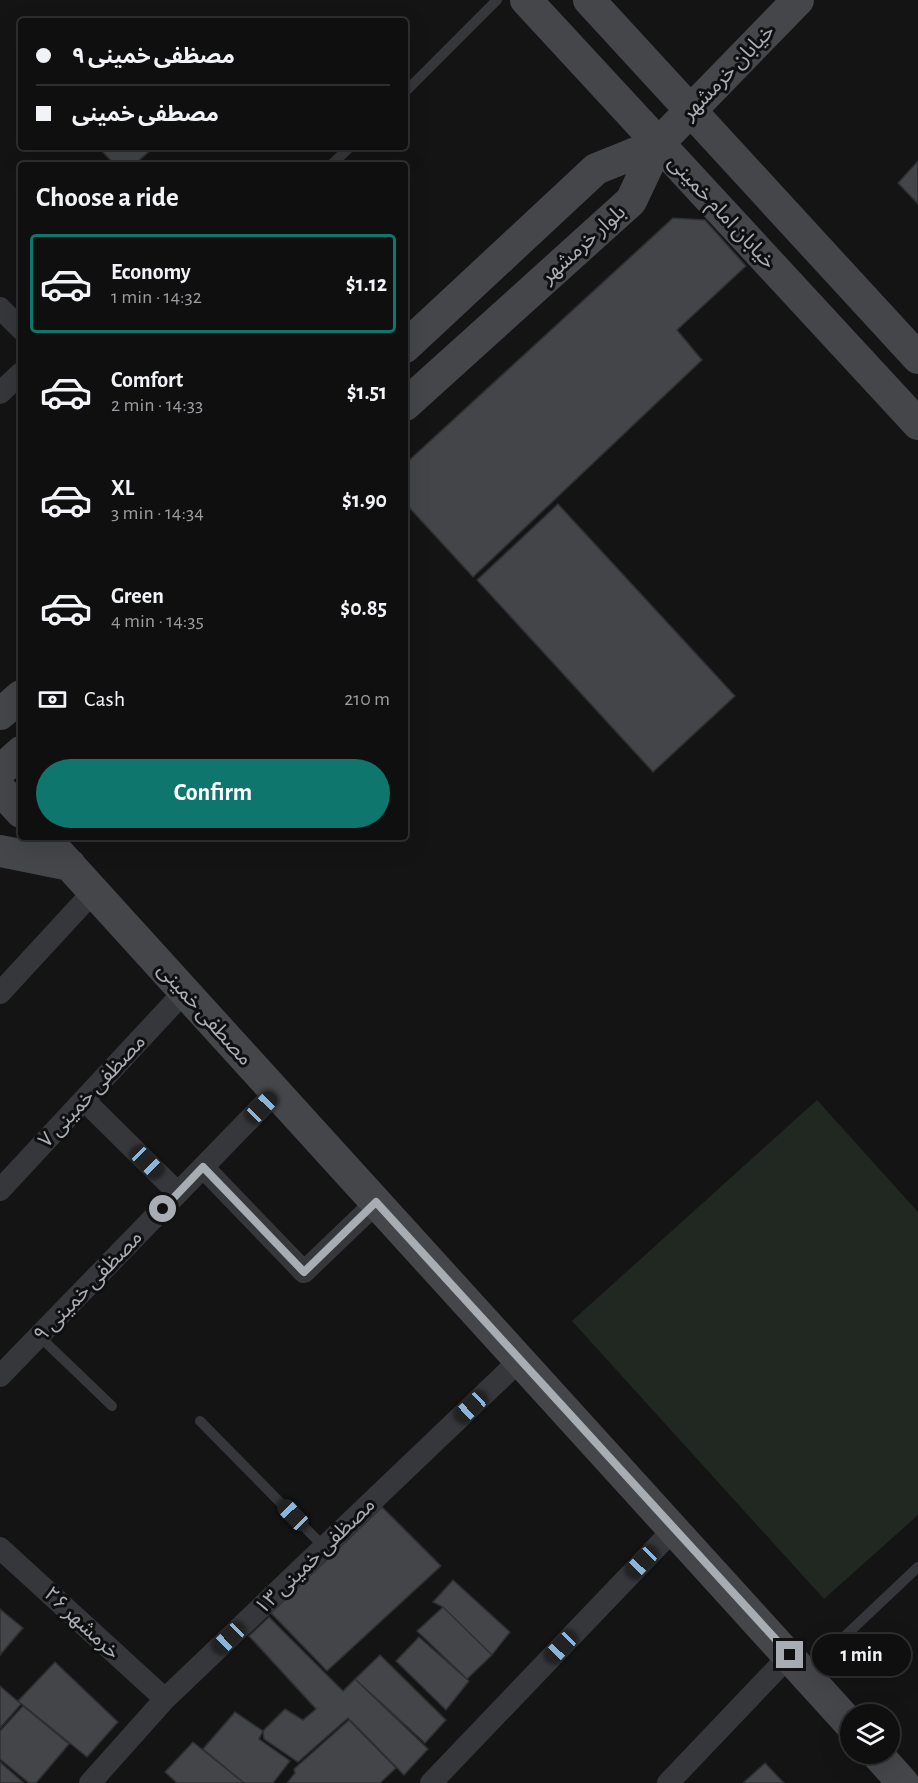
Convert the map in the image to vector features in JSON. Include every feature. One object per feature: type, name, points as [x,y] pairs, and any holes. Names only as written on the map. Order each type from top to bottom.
[{"type":"main road","name":"خیابان امام خمینی","points":[[526,0],[918,424]]},
{"type":"main road","name":"خیابان امام خمینی","points":[[590,0],[918,358]]},
{"type":"main road","name":"خیابان خرمشهر","points":[[658,144],[798,0]]},
{"type":"main road","points":[[408,344],[596,169],[658,144]]},
{"type":"main road","name":"بلوار خرمشهر","points":[[408,402],[631,201],[658,144]]},
{"type":"main road","points":[[0,714],[18,699]]},
{"type":"main road","points":[[0,771],[18,755]]},
{"type":"main road","points":[[0,789],[18,809]]},
{"type":"main road","name":"مصطفی خمینی","points":[[47,840],[675,1528],[840,1712]]},
{"type":"main road","points":[[0,851],[70,865]]},
{"type":"main road","points":[[886,1764],[903,1783]]},
{"type":"street","points":[[0,308],[18,326]]},
{"type":"street","points":[[0,393],[18,376]]},
{"type":"street","points":[[0,993],[94,891]]},
{"type":"street","name":"مصظفی خمینی ۷","points":[[0,1191],[185,991]]},
{"type":"street","name":"مصظفی خمینی ۹","points":[[0,1376],[276,1092]]},
{"type":"street","points":[[84,1100],[178,1193]]},
{"type":"street","points":[[203,1167],[304,1272],[376,1202]]},
{"type":"street","name":"مصظفی خمینی ۱۳","points":[[90,1783],[165,1699],[520,1360]]},
{"type":"street","points":[[431,1783],[675,1528]]},
{"type":"street","name":"خرمشهر ۲۶","points":[[0,1548],[165,1699]]},
{"type":"street","points":[[668,1783],[798,1664]]},
{"type":"lane","points":[[408,89],[497,0]]},
{"type":"lane","points":[[335,162],[347,150]]},
{"type":"lane","points":[[39,1336],[112,1406]]},
{"type":"lane","points":[[200,1421],[324,1547]]},
{"type":"lane","points":[[798,1664],[918,1567]]},
{"type":"shaded area","points":[[817,1100],[918,1212],[918,1515],[824,1599],[572,1321]]},
{"type":"building","points":[[101,150],[151,150],[137,162],[112,162]]},
{"type":"building","points":[[918,161],[918,204],[898,183]]},
{"type":"building","points":[[673,218],[705,220],[746,266],[677,330],[702,360],[473,577],[408,506],[408,461]]},
{"type":"building","points":[[558,504],[735,696],[653,772],[477,580]]},
{"type":"building","points":[[382,1507],[441,1566],[327,1671],[271,1613]]},
{"type":"building","points":[[453,1580],[510,1632],[492,1655],[443,1607],[433,1602]]},
{"type":"building","points":[[443,1607],[492,1655],[467,1679],[417,1631]]},
{"type":"building","points":[[0,1609],[23,1628],[0,1655]]},
{"type":"building","points":[[269,1617],[343,1691],[355,1679],[428,1749],[404,1775],[348,1718],[298,1762],[264,1739],[263,1731],[285,1709],[303,1720],[316,1709],[249,1636]]},
{"type":"building","points":[[419,1637],[469,1681],[446,1710],[396,1661]]},
{"type":"building","points":[[380,1655],[446,1720],[425,1743],[355,1679]]},
{"type":"building","points":[[55,1662],[118,1722],[87,1757],[18,1701]]},
{"type":"building","points":[[0,1686],[21,1704],[0,1728]]},
{"type":"building","points":[[23,1706],[69,1744],[36,1783],[29,1783],[0,1759],[0,1731]]},
{"type":"building","points":[[235,1712],[263,1731],[259,1739],[290,1761],[273,1783],[244,1783],[203,1749]]},
{"type":"building","points":[[349,1720],[396,1768],[380,1783],[287,1783],[295,1773],[294,1769]]},
{"type":"building","points":[[193,1742],[244,1783],[177,1783],[165,1772]]},
{"type":"building","points":[[0,1762],[24,1783],[0,1783]]},
{"type":"building","points":[[765,1763],[784,1783],[743,1783]]},
{"type":"route","points":[[163,1209],[203,1167],[304,1272],[376,1202],[790,1655]]}]
